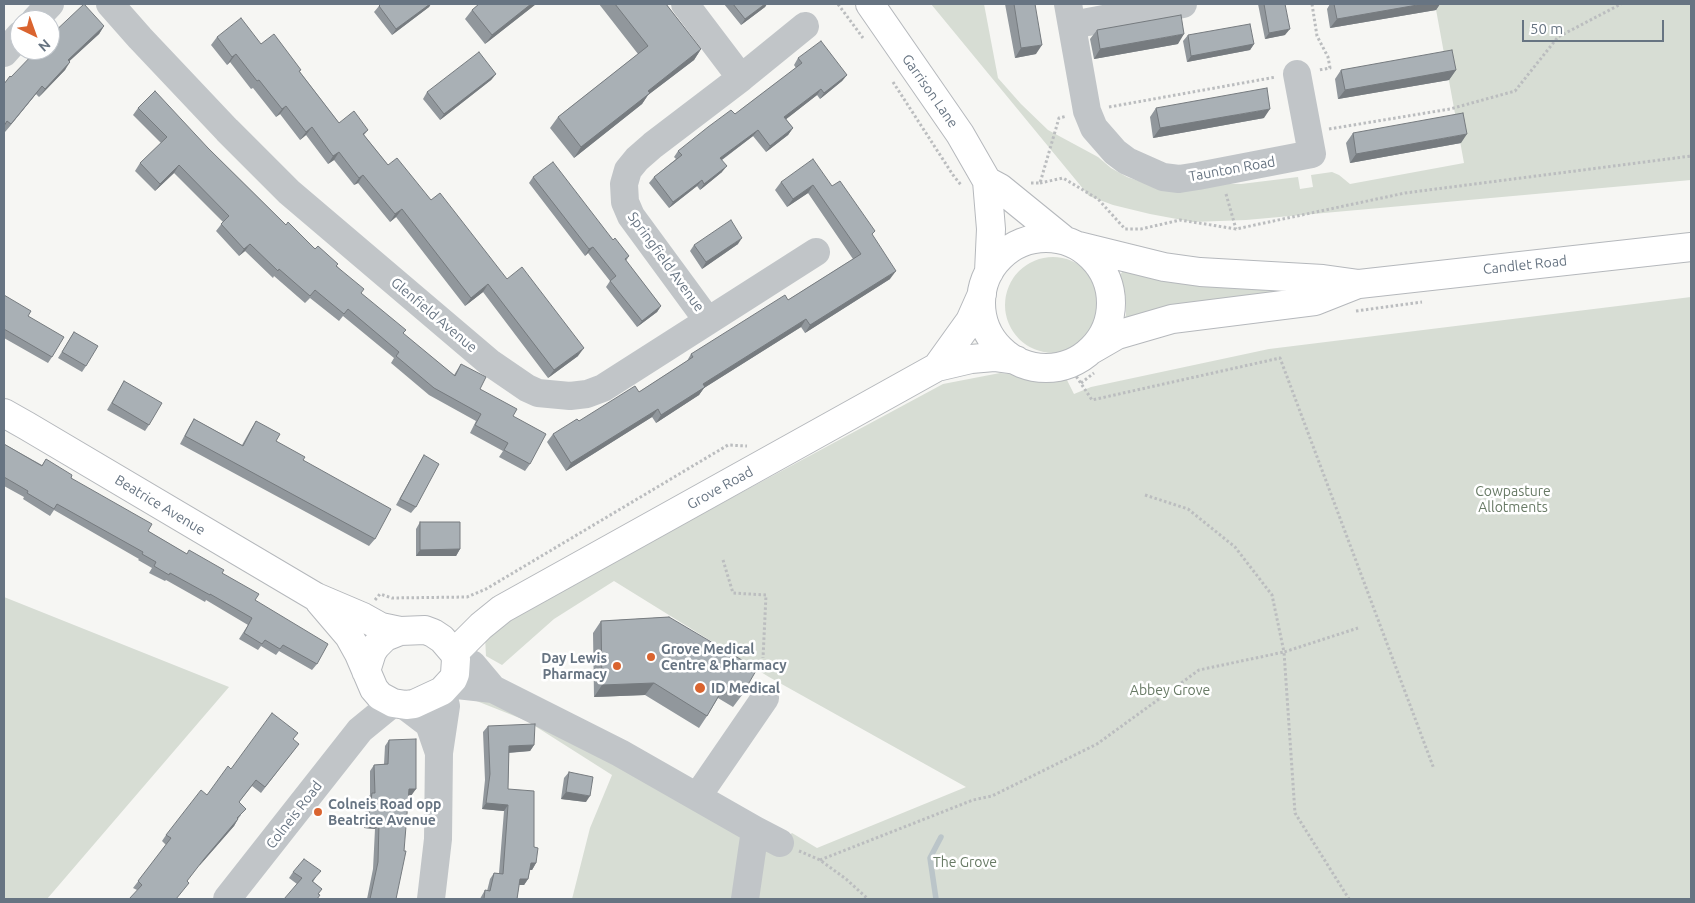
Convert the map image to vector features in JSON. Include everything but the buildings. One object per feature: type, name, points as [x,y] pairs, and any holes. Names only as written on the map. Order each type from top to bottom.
[{"type":"main road","name":"Garrison Lane","points":[[870,4],[960,134],[991,229],[986,283]]},
{"type":"main road","name":"Garrison Lane","points":[[977,187],[1000,188],[1072,243]]},
{"type":"main road","points":[[1040,238],[1052,238],[1072,243],[1097,262],[1104,272],[1111,295],[1112,307],[1094,360],[1076,360],[1074,373],[1058,367],[1042,367],[1016,360],[996,344],[988,333],[982,307],[986,283],[1005,252],[1016,246],[1040,238]]},
{"type":"main road","name":"Candlet Road","points":[[1072,243],[1137,261],[1182,270],[1323,279],[1359,284],[1691,247]]},
{"type":"main road","name":"Grove Road","points":[[937,367],[970,321],[986,283]]},
{"type":"main road","name":"Candlet Road","points":[[1094,360],[1117,335],[1145,326],[1172,319],[1315,301],[1359,284]]},
{"type":"main road","name":"Grove Road","points":[[450,672],[481,626],[502,608],[937,367],[971,358],[994,357],[1016,360]]},
{"type":"main road","name":"Beatrice Avenue","points":[[4,413],[316,597],[363,617],[381,627],[412,631]]},
{"type":"main road","name":"Beatrice Avenue","points":[[316,597],[349,636],[368,675]]},
{"type":"main road","name":"Grove Road","points":[[412,631],[502,608]]},
{"type":"main road","points":[[412,631],[438,635],[450,672],[414,704],[398,704],[380,696],[374,689],[368,675],[372,652],[376,646],[385,638],[412,631]]},
{"type":"street","name":"Glenfield Avenue","points":[[110,4],[206,109],[289,192],[482,356],[527,388],[538,393],[561,397],[594,392],[642,364],[816,252]]},
{"type":"street","points":[[685,4],[741,78]]},
{"type":"street","points":[[1070,14],[1182,4]]},
{"type":"street","name":"Taunton Road","points":[[1070,14],[1087,111],[1094,128],[1103,141],[1127,161],[1163,177],[1179,179],[1312,154],[1297,74]]},
{"type":"street","name":"Springfield Avenue","points":[[708,321],[631,216],[625,202],[624,184],[628,170],[636,159],[653,144],[741,78],[805,26]]},
{"type":"street","points":[[431,899],[438,839],[439,753],[450,672],[472,664],[493,689],[620,753],[780,843]]},
{"type":"street","name":"Colneis Road","points":[[360,730],[371,693],[368,675]]},
{"type":"street","points":[[698,797],[765,698]]},
{"type":"street","points":[[398,704],[429,724],[439,753]]},
{"type":"street","name":"Colneis Road","points":[[227,899],[360,730],[398,704]]},
{"type":"street","points":[[745,899],[755,830]]},
{"type":"path","points":[[838,4],[866,42]]},
{"type":"path","points":[[1040,183],[1059,118],[1087,111],[1330,68],[1328,57],[1317,36],[1312,4]]},
{"type":"path","points":[[1334,128],[1450,109],[1516,91],[1558,37],[1620,4]]},
{"type":"path","points":[[893,81],[952,175],[977,187]]},
{"type":"path","points":[[1029,184],[1063,178],[1098,199],[1125,229],[1140,229],[1180,220],[1236,229],[1405,193],[1691,156]]},
{"type":"path","points":[[1220,172],[1236,229]]},
{"type":"path","points":[[1354,312],[1423,302]]},
{"type":"path","points":[[1094,360],[1074,373],[1092,400],[1280,358],[1434,769]]},
{"type":"path","points":[[363,617],[380,594],[392,598],[467,597],[486,589],[728,445],[754,446]]},
{"type":"path","points":[[1145,495],[1188,509],[1235,547],[1272,595],[1284,652],[1296,813],[1349,899]]},
{"type":"path","points":[[723,560],[733,593],[766,595],[763,658]]},
{"type":"path","points":[[868,899],[846,879],[820,860],[973,800],[992,796],[1097,744],[1199,670],[1284,652],[1358,628]]},
{"type":"green space","points":[[931,4],[984,4],[998,78],[1048,130],[1098,157],[1111,168],[1127,177],[1157,187],[1205,183],[1241,184],[1298,177],[1300,189],[1313,187],[1311,175],[1332,172],[1350,184],[1464,163],[1435,4],[1691,4],[1691,180],[1246,220],[1193,222],[1150,214],[1113,205],[1089,196]]},
{"type":"green space","points":[[1053,257],[1072,260],[1087,271],[1098,286],[1101,305],[1098,324],[1087,339],[1072,350],[1053,353],[1034,350],[1019,339],[1008,324],[1005,305],[1008,286],[1019,271],[1034,260]]},
{"type":"green space","points":[[1123,271],[1314,291],[1121,326],[1126,315],[1126,304],[1119,276]]},
{"type":"green space","points":[[1691,297],[1691,899],[754,899],[761,841],[780,843],[792,833],[817,848],[966,787],[769,677],[614,581],[554,619],[502,665],[486,656],[485,636],[501,622],[943,384],[1000,373],[1067,380],[1074,394],[1091,387],[1269,349]]},
{"type":"green space","points":[[4,597],[229,687],[47,899],[4,899]]},
{"type":"green space","points":[[479,687],[741,836],[736,899],[572,899],[590,828],[612,775],[527,721],[469,698]]},
{"type":"waterway","points":[[936,899],[930,858],[941,837]]},
{"type":"place","name":"Grove Medical Centre & Pharmacy","points":[[651,657]]},
{"type":"place","name":"Day Lewis Pharmacy","points":[[617,666]]},
{"type":"place","name":"ID Medical","points":[[700,688]]},
{"type":"place","name":"Colneis Road opp Beatrice Avenue","points":[[318,812]]},
{"type":"park label","name":"Cowpasture Allotments","points":[[1513,500]]},
{"type":"park label","name":"Abbey Grove","points":[[1170,690]]},
{"type":"park label","name":"The Grove","points":[[965,862]]}]
